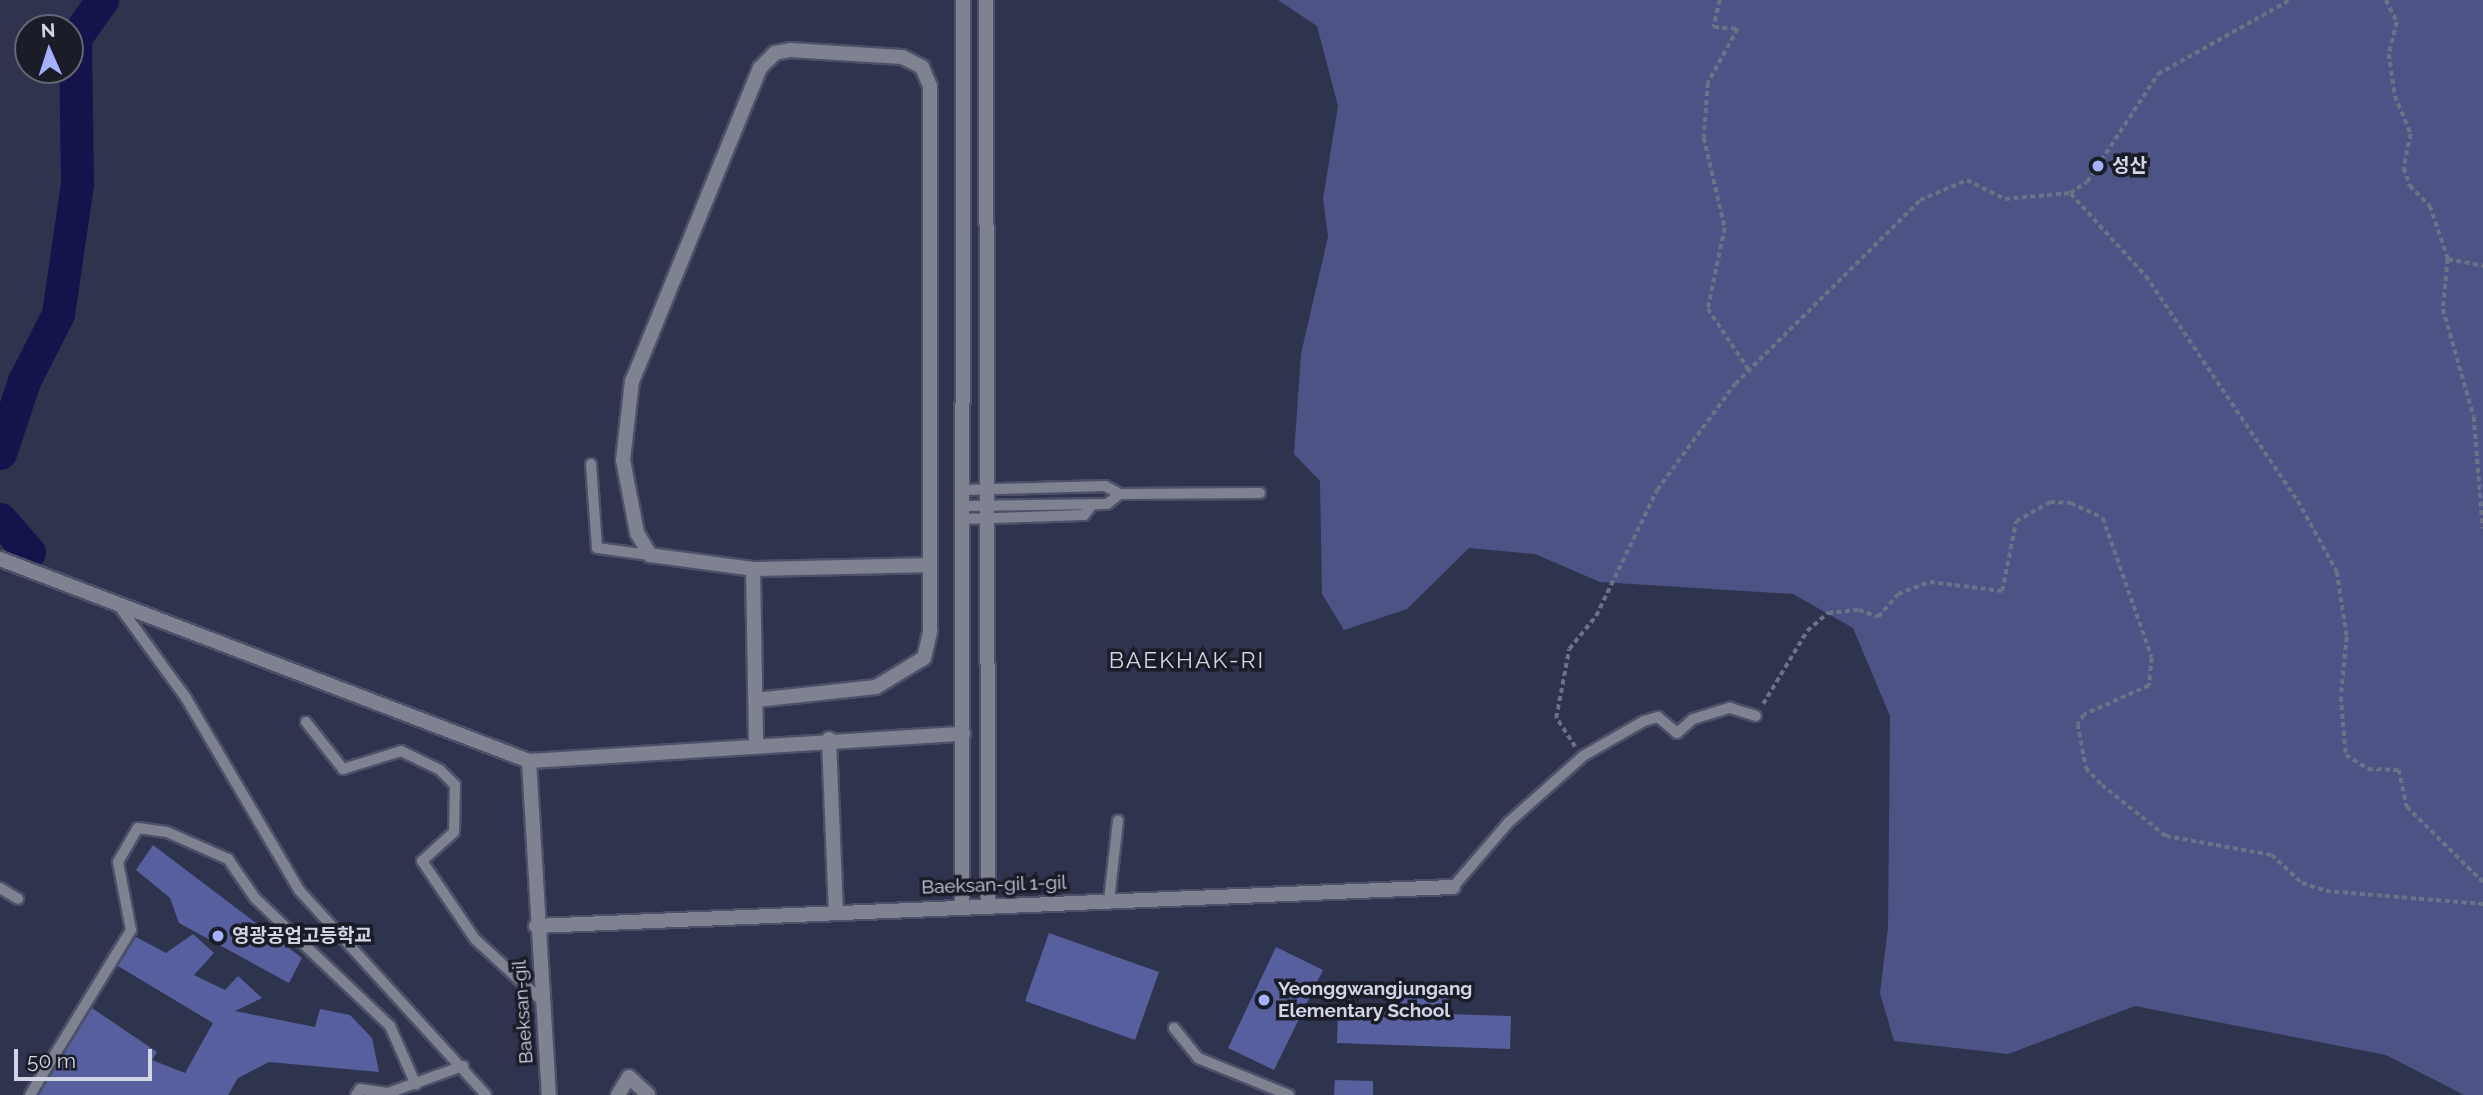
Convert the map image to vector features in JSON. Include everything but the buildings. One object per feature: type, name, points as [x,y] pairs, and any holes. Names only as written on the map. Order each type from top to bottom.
[{"type":"street","points":[[962,906],[963,0]]},
{"type":"street","points":[[986,0],[984,512],[988,905]]},
{"type":"street","points":[[756,700],[876,687],[900,677],[924,658],[927,645],[930,86],[922,67],[902,57],[790,50],[775,53],[760,68],[632,381],[623,460],[637,533],[650,555],[753,569],[926,565]]},
{"type":"street","points":[[0,559],[529,761],[829,739],[963,734]]},
{"type":"street","points":[[753,569],[756,745]]},
{"type":"street","points":[[829,739],[836,911]]},
{"type":"street","name":"Baeksan-gil","points":[[529,761],[536,926],[549,1095]]},
{"type":"street","name":"Baeksan-gil 1-gil","points":[[536,926],[836,911],[1453,887]]},
{"type":"street","points":[[618,1095],[629,1077],[648,1095]]},
{"type":"lane","points":[[591,464],[597,548],[650,555]]},
{"type":"lane","points":[[964,490],[1105,486],[1120,494]]},
{"type":"lane","points":[[964,513],[1084,515],[1093,504],[1120,494],[1260,493]]},
{"type":"lane","points":[[119,606],[186,698],[299,891],[463,1066],[486,1095]]},
{"type":"lane","points":[[1453,887],[1509,822],[1583,757],[1644,721],[1658,718],[1677,733],[1693,719],[1730,708],[1756,716]]},
{"type":"lane","points":[[306,722],[343,769],[401,751],[440,770],[455,785],[454,832],[422,861],[475,939],[541,1000]]},
{"type":"lane","points":[[1109,900],[1118,821]]},
{"type":"lane","points":[[30,1095],[131,930],[118,862],[138,828],[167,832],[228,859],[255,898],[390,1026],[416,1085]]},
{"type":"lane","points":[[0,888],[18,899]]},
{"type":"lane","points":[[1174,1028],[1198,1058],[1290,1095]]},
{"type":"lane","points":[[356,1095],[360,1088],[388,1094],[463,1066]]},
{"type":"path","points":[[1720,0],[1714,27],[1738,29],[1708,83],[1704,138],[1725,228],[1708,309],[1751,373]]},
{"type":"path","points":[[1583,757],[1556,718],[1569,649],[1596,616],[1657,491],[1712,412],[1920,200],[1967,180],[2004,199],[2070,193],[2087,181],[2158,74],[2290,0]]},
{"type":"path","points":[[2386,0],[2397,22],[2389,54],[2395,96],[2410,134],[2404,168],[2410,186],[2430,206],[2448,259],[2443,309],[2473,417],[2483,529]]},
{"type":"path","points":[[2070,193],[2146,276],[2298,502],[2337,572],[2347,637],[2341,697],[2346,755],[2368,769],[2399,770],[2407,807],[2483,882]]},
{"type":"path","points":[[2448,259],[2483,266]]},
{"type":"path","points":[[1756,716],[1807,631],[1828,613],[1859,610],[1878,617],[1898,593],[1930,582],[2002,592],[2015,521],[2050,502],[2071,503],[2103,519],[2152,658],[2149,686],[2084,715],[2078,724],[2075,736],[2086,768],[2102,785],[2166,836],[2273,855],[2302,883],[2326,891],[2483,904]]},
{"type":"shaded area","points":[[1278,0],[2483,0],[2483,1095],[2464,1095],[2386,1055],[2135,1006],[2008,1054],[1894,1041],[1880,993],[1888,928],[1890,716],[1853,628],[1793,594],[1600,582],[1535,554],[1469,548],[1407,609],[1344,630],[1322,594],[1320,481],[1294,454],[1301,354],[1328,237],[1323,199],[1338,106],[1317,26]]},
{"type":"waterway","points":[[0,453],[24,381],[58,314],[77,184],[75,38],[102,0]]},
{"type":"waterway","points":[[0,519],[29,552]]},
{"type":"place","name":"성산","points":[[2098,166]]},
{"type":"place","name":"영광공업고등학교","points":[[218,936]]},
{"type":"place","name":"Yeonggwangjungang Elementary School","points":[[1264,1000]]},
{"type":"district","name":"BAEKHAK-RI","points":[[1187,660]]}]
